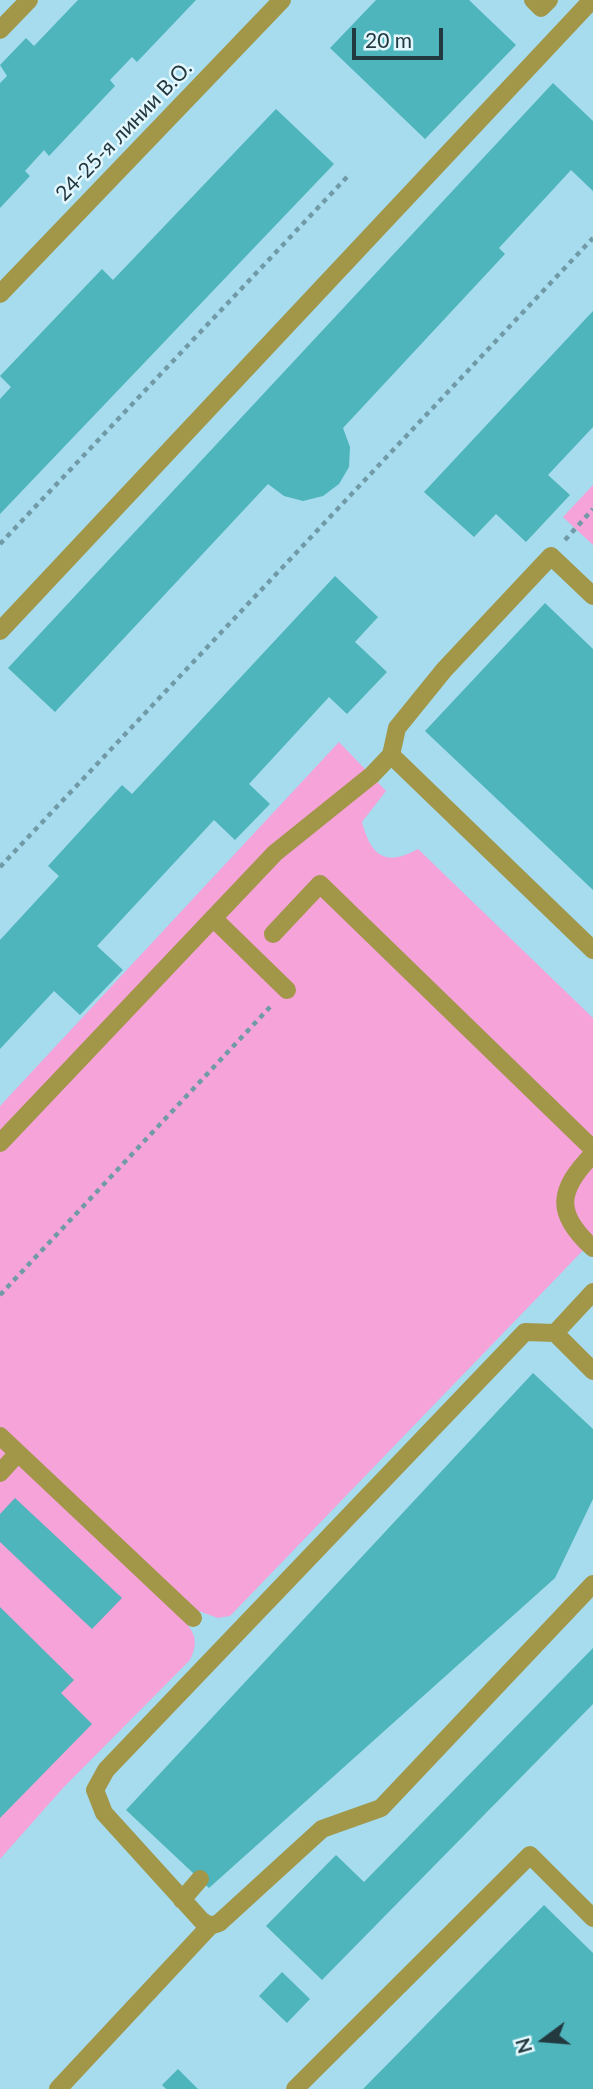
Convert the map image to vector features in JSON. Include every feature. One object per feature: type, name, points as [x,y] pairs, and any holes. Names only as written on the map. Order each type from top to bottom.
[{"type":"street","points":[[0,30],[29,0]]},
{"type":"street","name":"24-25-я линии В.О.","points":[[0,294],[282,0]]},
{"type":"street","points":[[533,0],[541,8],[549,0]]},
{"type":"street","points":[[0,631],[592,0]]},
{"type":"street","points":[[0,1143],[275,853],[372,775],[391,755],[397,728],[444,670],[551,556],[593,596]]},
{"type":"street","points":[[391,755],[593,950]]},
{"type":"street","points":[[274,934],[320,884],[593,1151],[576,1172],[565,1193],[565,1214],[575,1231],[593,1248]]},
{"type":"street","points":[[213,918],[287,989]]},
{"type":"street","points":[[555,1333],[593,1292]]},
{"type":"street","points":[[210,1926],[182,1900],[104,1813],[95,1790],[106,1770],[525,1332],[555,1333],[593,1371]]},
{"type":"street","points":[[0,1436],[193,1618]]},
{"type":"street","points":[[0,1473],[18,1453]]},
{"type":"street","points":[[58,2089],[210,1926],[219,1923],[322,1829],[381,1808],[593,1584]]},
{"type":"street","points":[[295,2089],[530,1854],[593,1918]]},
{"type":"street","points":[[182,1900],[200,1879]]},
{"type":"path","points":[[0,544],[347,177]]},
{"type":"path","points":[[0,867],[593,238]]},
{"type":"path","points":[[551,556],[593,509]]},
{"type":"path","points":[[0,1295],[287,989]]},
{"type":"shaded area","points":[[593,485],[593,545],[563,517]]},
{"type":"shaded area","points":[[339,742],[386,791],[362,822],[375,850],[381,855],[397,857],[418,849],[593,1018],[593,1240],[230,1616],[218,1618],[199,1611],[187,1624],[195,1641],[190,1660],[63,1788],[0,1859],[0,1106]]},
{"type":"building","points":[[78,0],[196,0],[137,62],[132,57],[110,80],[115,86],[49,156],[44,150],[25,171],[30,176],[0,208],[0,83],[7,76],[0,65],[26,38],[34,46]]},
{"type":"building","points":[[376,0],[469,0],[516,45],[425,139],[330,48]]},
{"type":"building","points":[[553,83],[593,121],[593,191],[571,170],[499,248],[505,254],[343,428],[350,447],[349,467],[339,484],[323,496],[303,501],[284,496],[268,484],[55,712],[8,668]]},
{"type":"building","points":[[276,109],[334,164],[0,514],[0,399],[11,387],[0,376],[102,269],[113,280]]},
{"type":"building","points":[[593,311],[593,427],[548,475],[570,495],[526,542],[496,514],[474,537],[424,492]]},
{"type":"building","points":[[335,576],[378,617],[355,642],[387,672],[347,714],[329,697],[249,784],[270,804],[235,840],[214,820],[97,946],[123,970],[80,1015],[54,991],[0,1049],[0,940],[59,876],[48,866],[122,785],[132,794]]},
{"type":"building","points":[[545,603],[593,649],[593,890],[425,731]]},
{"type":"building","points":[[533,1373],[593,1429],[593,1499],[555,1578],[209,1888],[126,1810]]},
{"type":"building","points":[[15,1498],[122,1598],[92,1629],[0,1542],[0,1514]]},
{"type":"building","points":[[0,1607],[74,1680],[61,1693],[92,1724],[0,1818]]},
{"type":"building","points":[[593,1648],[593,1704],[322,1980],[266,1926],[336,1855],[364,1882]]},
{"type":"building","points":[[544,1905],[593,1953],[593,2089],[363,2089]]},
{"type":"building","points":[[282,1972],[310,1999],[287,2023],[259,1996]]},
{"type":"building","points":[[178,2069],[198,2089],[166,2089],[162,2085]]}]
